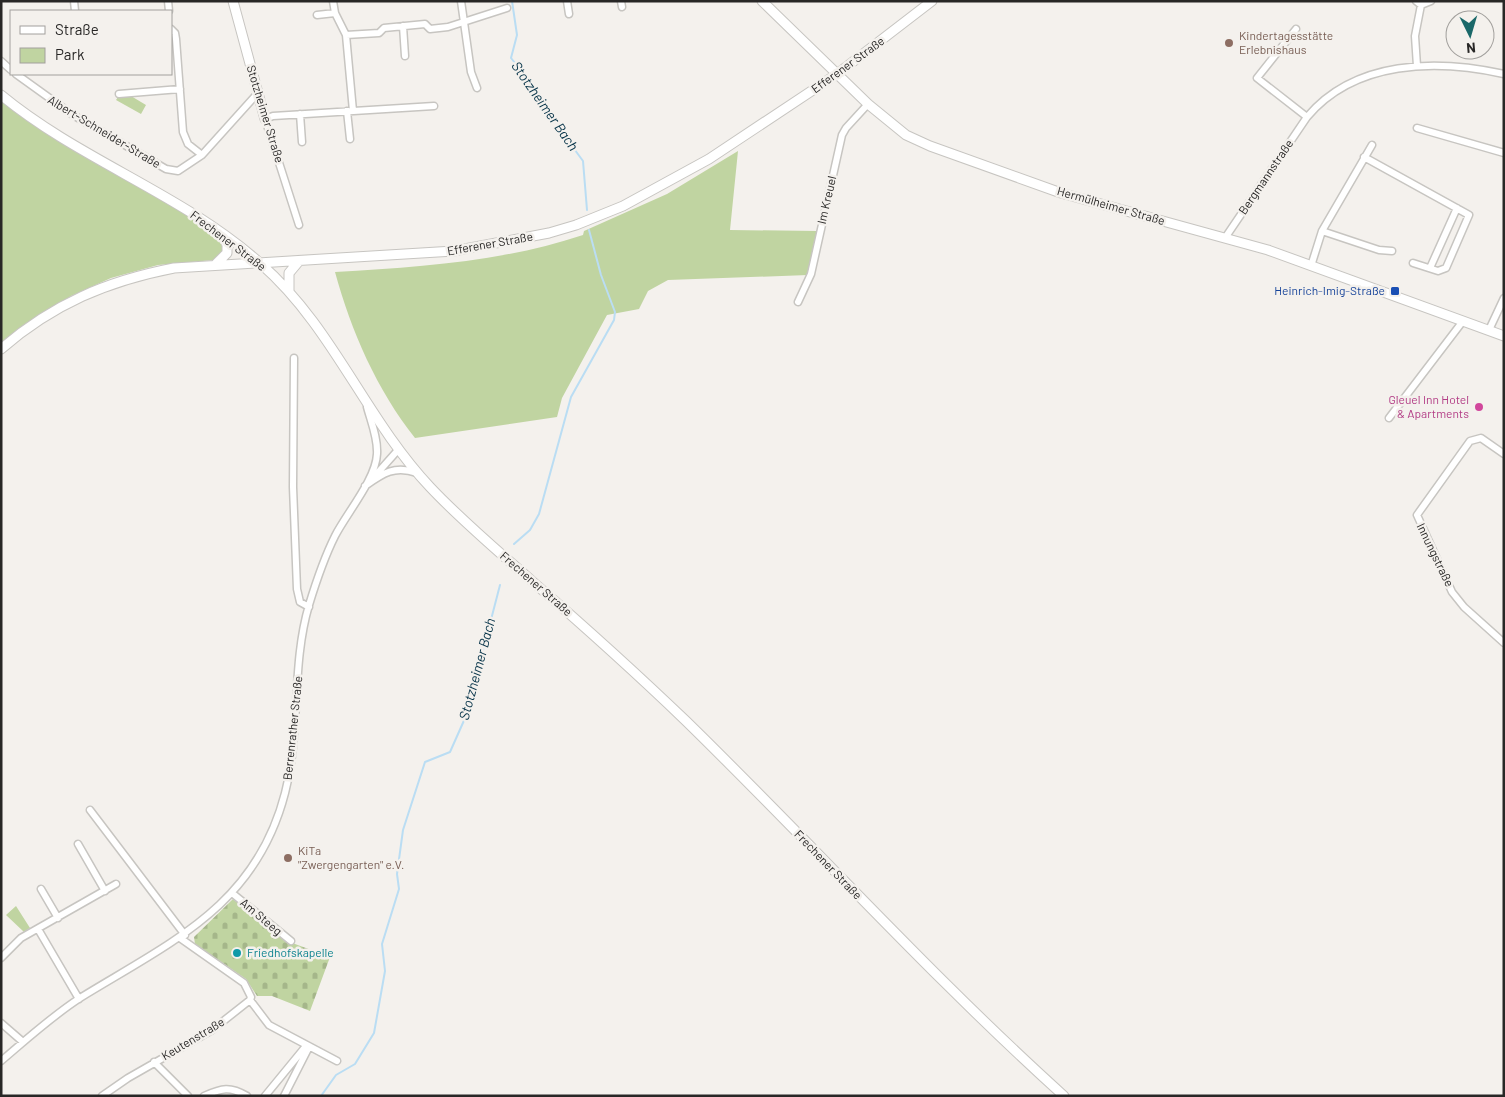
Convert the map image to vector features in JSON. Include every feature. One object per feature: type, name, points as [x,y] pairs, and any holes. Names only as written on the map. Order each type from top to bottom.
[{"type":"main road","name":"Stotzheimer Straße","points":[[233,1],[265,119]]},
{"type":"main road","name":"Hermülheimer Straße","points":[[762,1],[868,104],[906,135],[930,146],[1042,187],[1268,250],[1504,336]]},
{"type":"main road","name":"Efferener Straße","points":[[1,349],[39,320],[64,304],[110,283],[134,276],[174,268],[454,251],[549,234],[576,225],[623,206],[709,159],[837,74],[932,1]]},
{"type":"main road","name":"Frechener Straße","points":[[1,95],[64,138],[170,199],[222,234],[261,264],[289,291],[332,346],[366,404],[398,450],[464,523],[570,614],[682,718],[936,975],[1064,1096]]},
{"type":"main road","points":[[215,265],[227,253],[227,245],[222,234]]},
{"type":"main road","points":[[289,291],[289,273],[299,261]]},
{"type":"street","points":[[333,1],[346,35],[350,139]]},
{"type":"street","points":[[461,1],[471,72],[477,88]]},
{"type":"street","points":[[567,1],[569,14]]},
{"type":"street","points":[[1417,66],[1415,36],[1419,3],[1431,1]]},
{"type":"street","points":[[346,35],[379,33],[384,28],[424,24],[430,29],[463,23],[507,8]]},
{"type":"street","points":[[317,15],[336,13]]},
{"type":"street","points":[[403,26],[405,56]]},
{"type":"street","points":[[1296,29],[1257,78],[1308,117]]},
{"type":"street","points":[[172,30],[175,33],[184,132],[188,144],[202,155]]},
{"type":"street","name":"Bergmannstraße","points":[[1225,238],[1308,117],[1320,102],[1342,87],[1366,76],[1417,66],[1468,67],[1504,74]]},
{"type":"street","name":"Albert-Schneider-Straße","points":[[17,75],[73,115],[166,169],[178,171],[202,155],[257,94]]},
{"type":"street","points":[[119,94],[180,89]]},
{"type":"street","name":"Im Kreuel","points":[[798,302],[811,274],[842,135],[868,104]]},
{"type":"street","points":[[265,119],[274,116],[300,114],[434,106]]},
{"type":"street","points":[[300,114],[302,142]]},
{"type":"street","name":"Stotzheimer Straße","points":[[265,119],[300,225]]},
{"type":"street","points":[[1417,128],[1504,153]]},
{"type":"street","points":[[1311,266],[1322,231],[1372,145]]},
{"type":"street","points":[[1364,157],[1468,213],[1469,217],[1446,268],[1438,271],[1413,263]]},
{"type":"street","points":[[1430,268],[1457,208]]},
{"type":"street","points":[[1322,231],[1379,250],[1392,252]]},
{"type":"street","points":[[1489,330],[1504,298]]},
{"type":"street","points":[[1389,418],[1463,321]]},
{"type":"street","points":[[294,358],[293,487],[297,589],[300,602],[309,607]]},
{"type":"street","name":"Berrenrather Straße","points":[[1,1061],[55,1015],[183,936],[244,880],[264,850],[274,829],[285,795],[294,739],[300,645],[309,607],[334,538],[364,487],[376,462],[377,454],[366,404]]},
{"type":"street","name":"Innungstraße","points":[[1504,454],[1481,438],[1470,441],[1417,515],[1452,592],[1464,607],[1504,643]]},
{"type":"street","name":"Berrenrather Straße","points":[[364,487],[398,450]]},
{"type":"street","name":"Berrenrather Straße","points":[[364,487],[393,469],[407,469],[417,473]]},
{"type":"street","points":[[90,810],[183,936],[244,983],[251,997],[250,1000],[269,1026],[337,1061]]},
{"type":"street","points":[[78,844],[105,890]]},
{"type":"street","points":[[1,958],[22,938],[116,884]]},
{"type":"street","points":[[41,889],[58,918]]},
{"type":"street","name":"Am Steeg","points":[[232,892],[290,941]]},
{"type":"street","points":[[38,929],[79,999]]},
{"type":"street","name":"Keutenstraße","points":[[102,1096],[154,1062],[212,1030],[250,1000]]},
{"type":"street","points":[[1,1023],[24,1042]]},
{"type":"street","points":[[265,1096],[308,1046]]},
{"type":"street","points":[[284,1096],[308,1046]]},
{"type":"street","points":[[154,1062],[188,1096]]},
{"type":"street","points":[[204,1096],[225,1087],[238,1090],[247,1096]]},
{"type":"green space","points":[[131,96],[146,105],[141,114],[116,100],[118,97]]},
{"type":"green space","points":[[1,101],[41,130],[180,210],[218,237],[224,251],[214,260],[158,265],[111,278],[71,296],[25,324],[1,343]]},
{"type":"green space","points":[[738,151],[730,230],[817,231],[808,275],[668,280],[648,291],[639,309],[607,315],[562,398],[557,417],[415,438],[401,420],[377,380],[357,338],[335,272],[460,262],[522,251],[583,235],[584,231],[667,194]]},
{"type":"green space","points":[[233,899],[287,941],[330,957],[310,1011],[272,996],[257,996],[246,979],[195,944],[194,937]]},
{"type":"green space","points":[[16,906],[30,928],[24,932],[6,915]]},
{"type":"waterway","name":"Stotzheimer Bach","points":[[512,1],[517,35],[511,58],[543,98],[561,131],[583,161],[587,210]]},
{"type":"waterway","name":"Stotzheimer Bach","points":[[514,544],[530,530],[539,514],[571,397],[614,320],[615,312],[601,275],[589,230]]},
{"type":"waterway","name":"Stotzheimer Bach","points":[[321,1096],[336,1075],[355,1064],[374,1033],[385,971],[382,944],[399,889],[397,874],[403,830],[425,762],[450,752],[466,716],[500,585]]},
{"type":"place","name":"Kindertagesstätte Erlebnishaus","points":[[1229,43]]},
{"type":"place","name":"Heinrich-Imig-Straße","points":[[1395,291]]},
{"type":"place","name":"Gleuel Inn Hotel & Apartments","points":[[1479,407]]},
{"type":"place","name":"KiTa \"Zwergengarten\" e.V.","points":[[288,858]]},
{"type":"place","name":"Friedhofskapelle","points":[[237,953]]}]
